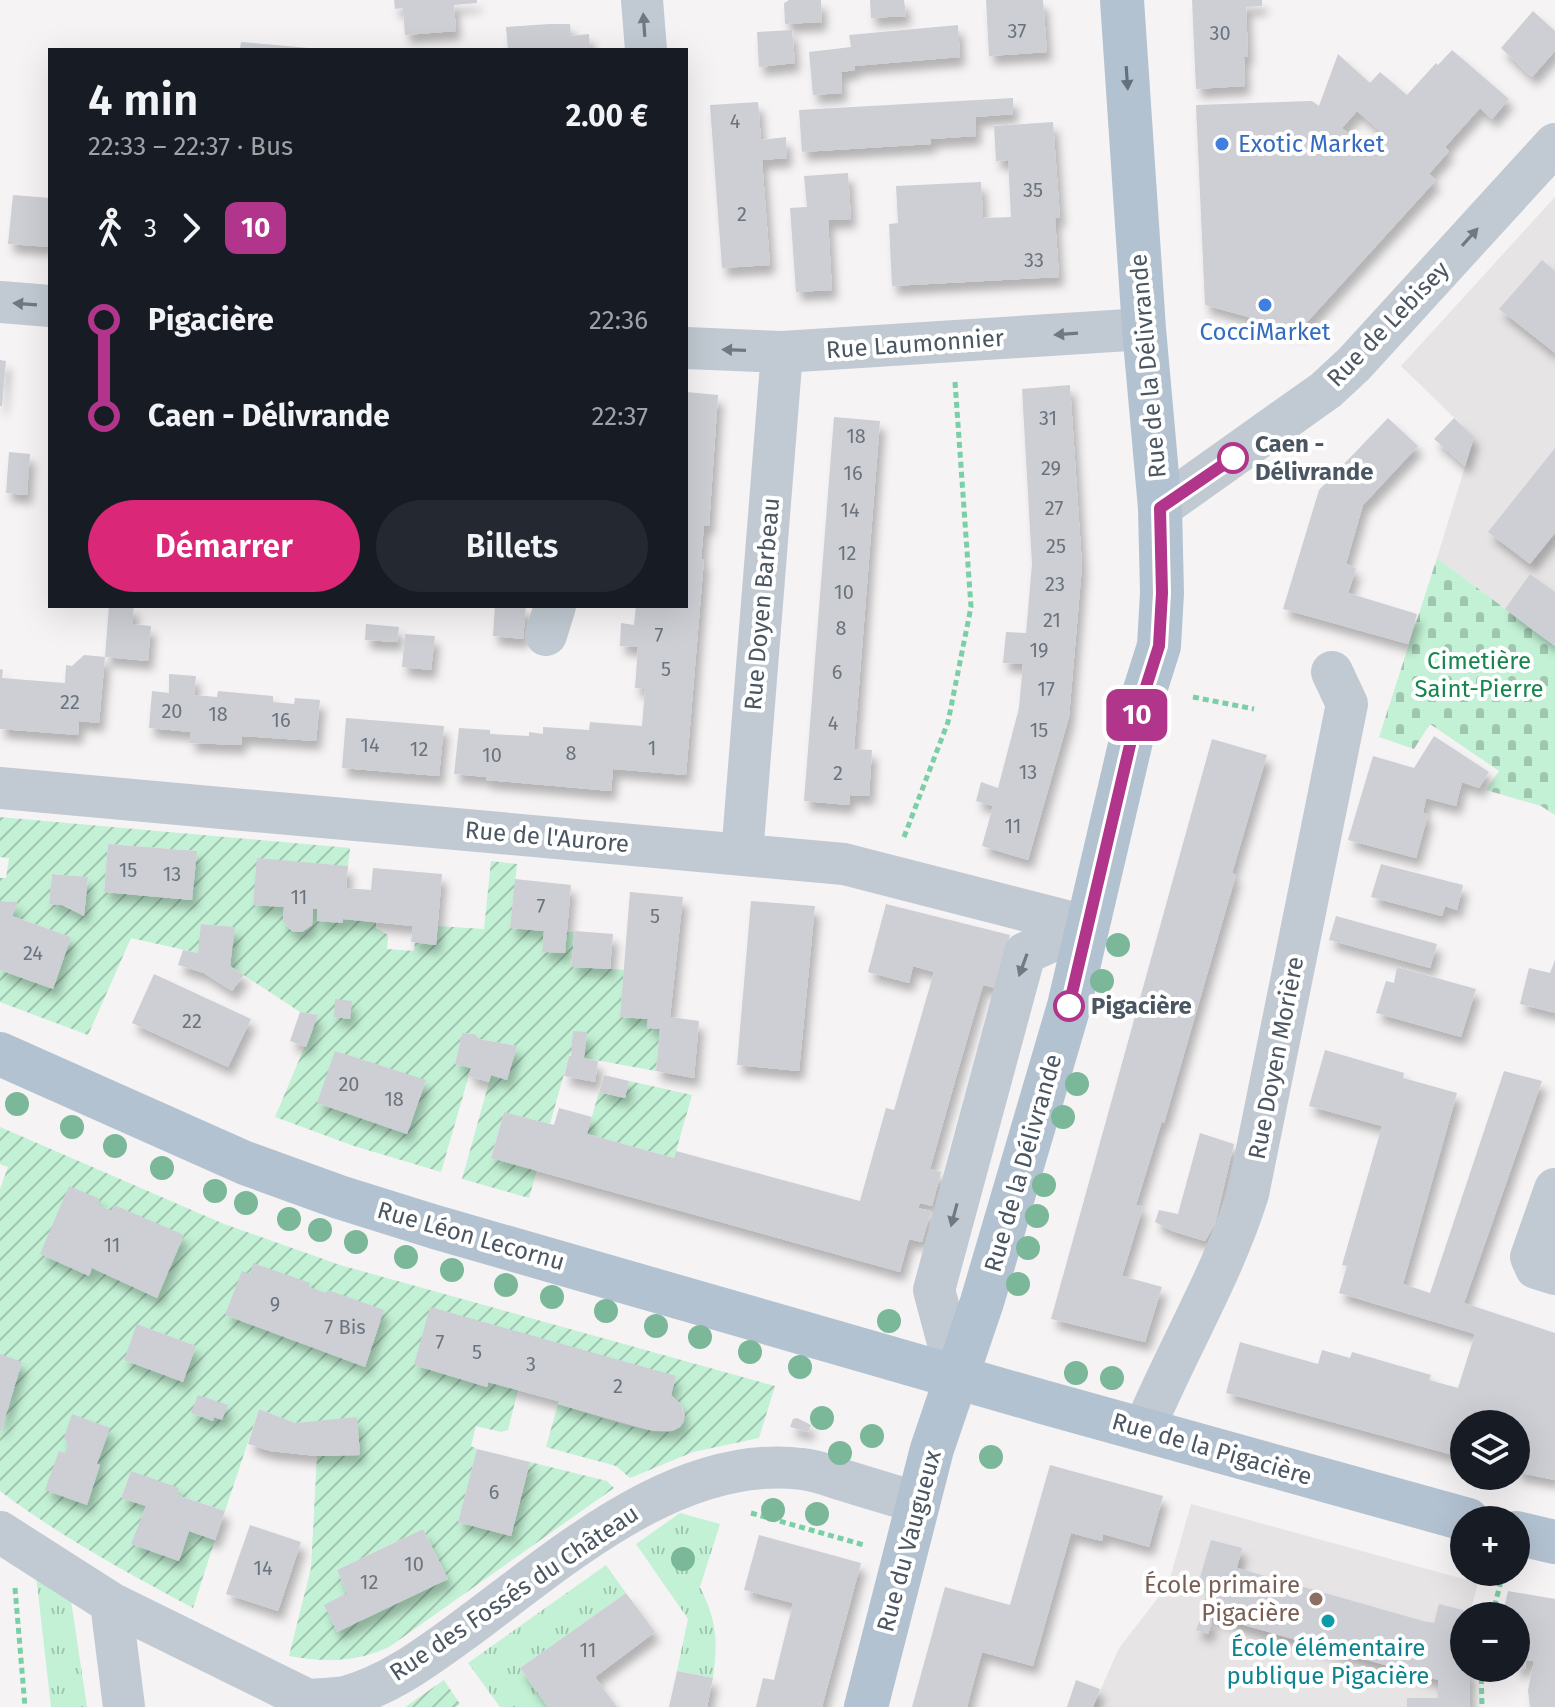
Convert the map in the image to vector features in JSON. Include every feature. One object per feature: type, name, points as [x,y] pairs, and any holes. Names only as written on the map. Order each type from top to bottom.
[{"type":"main road","name":"Rue de la Délivrande","points":[[957,1376],[982,1302],[1069,1006],[1137,715],[1159,646],[1162,593],[1160,508],[1144,329],[1122,0]]},
{"type":"main road","name":"Rue Léon Lecornu","points":[[0,1054],[245,1163],[339,1197],[957,1376]]},
{"type":"main road","name":"Rue de la Pigacière","points":[[957,1376],[1450,1515]]},
{"type":"main road","name":"Rue du Vaugueux","points":[[866,1707],[932,1449],[957,1376]]},
{"type":"main road","points":[[1530,1536],[1555,1542]]},
{"type":"street","points":[[642,0],[646,48]]},
{"type":"street","name":"Rue de Lebisey","points":[[1160,508],[1326,390],[1354,364],[1555,144]]},
{"type":"street","points":[[0,302],[48,306]]},
{"type":"street","name":"Rue Laumonnier","points":[[688,348],[782,352],[1144,329]]},
{"type":"street","name":"Rue Doyen Barbeau","points":[[742,855],[782,352]]},
{"type":"street","name":"Rue Doyen Morière","points":[[1144,1429],[1161,1387],[1237,1231],[1248,1194],[1347,704],[1332,672]]},
{"type":"street","name":"Rue de l'Aurore","points":[[0,788],[844,864],[1086,926]]},
{"type":"street","points":[[1555,1189],[1531,1257],[1536,1268],[1555,1274]]},
{"type":"street","name":"Rue des Fossés du Château","points":[[6,1536],[111,1603],[305,1703],[343,1697],[372,1687],[419,1663],[596,1534],[646,1505],[727,1472],[804,1469],[918,1503]]},
{"type":"street","points":[[111,1603],[124,1707]]},
{"type":"path","points":[[891,874],[948,722],[971,607],[952,341]]},
{"type":"path","points":[[1193,697],[1254,709]]},
{"type":"path","points":[[700,1481],[737,1509],[904,1556]]},
{"type":"path","points":[[6,1536],[25,1707]]},
{"type":"path","points":[[1481,1682],[1482,1707]]},
{"type":"shaded area","points":[[1555,197],[1555,646],[1437,558],[1474,437],[1401,366]]},
{"type":"shaded area","name":"École primaire Pigacière","points":[[1191,1504],[1450,1575],[1450,1586],[1477,1586],[1473,1602],[1450,1602],[1450,1682],[1470,1682],[1470,1707],[1093,1707],[1119,1648],[1168,1585]]},
{"type":"green space","name":"Cimetière Saint-Pierre","points":[[1437,558],[1555,646],[1555,815],[1541,806],[1486,790],[1499,771],[1430,724],[1414,749],[1379,737]]},
{"type":"green space","points":[[0,817],[350,848],[348,866],[258,859],[253,905],[284,907],[283,922],[292,931],[302,932],[312,925],[313,909],[317,909],[317,921],[343,919],[376,922],[376,928],[388,935],[387,949],[414,951],[415,942],[436,945],[438,926],[484,929],[491,861],[517,864],[510,928],[544,931],[542,951],[564,953],[566,933],[575,931],[571,966],[624,970],[620,1017],[648,1019],[647,1028],[660,1029],[656,1071],[584,1058],[586,1033],[569,1056],[550,1124],[504,1112],[491,1157],[537,1170],[529,1198],[462,1179],[491,1075],[507,1079],[517,1046],[462,1033],[455,1064],[471,1068],[441,1172],[354,1146],[275,1117],[318,1015],[300,1012],[230,966],[234,927],[202,924],[198,953],[131,938],[88,1035],[0,1002],[0,970],[53,988],[71,937],[12,916],[17,902],[0,901],[0,878],[6,878],[9,858],[0,857]],"holes":[[[108,844],[196,851],[191,900],[104,892]],[[52,874],[88,877],[84,915],[62,905],[49,904]],[[426,1080],[407,1134],[318,1103]]]},
{"type":"green space","points":[[629,1081],[692,1095],[674,1158],[587,1134],[599,1092],[625,1098]]},
{"type":"green space","points":[[0,1127],[224,1224],[340,1265],[775,1386],[759,1438],[693,1452],[630,1478],[616,1466],[546,1447],[558,1404],[645,1429],[659,1432],[676,1430],[683,1423],[685,1413],[671,1395],[676,1377],[430,1308],[415,1365],[487,1387],[488,1382],[518,1390],[508,1430],[501,1432],[476,1426],[471,1446],[477,1449],[458,1522],[511,1536],[530,1462],[607,1481],[614,1488],[389,1647],[340,1660],[289,1656],[311,1568],[317,1456],[359,1455],[357,1418],[295,1423],[259,1409],[225,1511],[177,1495],[131,1471],[121,1497],[146,1506],[132,1544],[178,1560],[189,1531],[215,1540],[193,1608],[94,1553],[23,1508],[0,1491],[0,1189],[8,1167],[0,1164]],"holes":[[[137,1324],[196,1346],[183,1381]],[[423,1529],[448,1579],[338,1631],[347,1593],[337,1570]]]},
{"type":"green space","points":[[680,1513],[720,1524],[700,1587],[715,1631],[713,1678],[677,1671],[688,1619],[636,1544]]},
{"type":"green space","points":[[606,1565],[626,1593],[520,1668],[548,1707],[500,1707],[468,1663]]},
{"type":"green space","points":[[36,1576],[70,1594],[87,1707],[51,1707]]},
{"type":"green space","points":[[444,1680],[460,1704],[456,1707],[405,1707]]},
{"type":"building","points":[[394,0],[477,0],[477,3],[454,5],[456,31],[405,35],[403,8],[395,9]]},
{"type":"building","points":[[789,0],[821,0],[822,22],[785,24],[784,3]]},
{"type":"building","points":[[870,0],[904,0],[906,16],[871,18]]},
{"type":"building","points":[[986,0],[1043,0],[1047,52],[989,56]]},
{"type":"building","points":[[1192,0],[1262,0],[1262,6],[1246,7],[1248,56],[1244,57],[1245,86],[1196,89]]},
{"type":"building","points":[[1533,11],[1555,31],[1555,51],[1532,77],[1501,48]]},
{"type":"building","points":[[570,24],[571,36],[589,34],[590,48],[508,48],[506,27]]},
{"type":"building","points":[[958,25],[960,57],[854,66],[855,70],[841,72],[842,93],[813,95],[809,52],[851,47],[849,35]]},
{"type":"building","points":[[792,30],[795,63],[759,67],[757,32]]},
{"type":"building","points":[[241,42],[309,48],[240,48]]},
{"type":"building","points":[[1452,50],[1509,99],[1492,119],[1480,108],[1445,147],[1449,151],[1429,174],[1436,180],[1299,331],[1205,305],[1196,105],[1312,101],[1319,106],[1338,54],[1370,83],[1380,72],[1407,95],[1436,63],[1438,65]],"holes":[[[1357,111],[1385,135],[1370,153],[1342,128]]]},
{"type":"building","points":[[1013,98],[1013,114],[976,117],[976,136],[931,139],[931,144],[802,152],[799,110]]},
{"type":"building","points":[[758,102],[761,140],[786,137],[787,158],[762,160],[770,265],[722,268],[710,105]]},
{"type":"building","points":[[1053,122],[1060,218],[1055,218],[1059,277],[892,286],[889,224],[898,223],[896,186],[981,182],[983,218],[1011,217],[1008,160],[996,161],[994,126]]},
{"type":"building","points":[[848,173],[851,219],[828,220],[832,290],[796,292],[790,208],[807,207],[804,176]]},
{"type":"building","points":[[13,195],[48,198],[48,247],[8,244]]},
{"type":"building","points":[[1542,260],[1555,271],[1555,353],[1499,309]]},
{"type":"building","points":[[0,360],[6,361],[2,406],[0,406]]},
{"type":"building","points":[[1070,385],[1082,566],[1069,717],[1028,860],[982,846],[993,806],[976,801],[981,782],[998,788],[1019,708],[1023,664],[1003,663],[1006,632],[1026,633],[1032,564],[1022,389]]},
{"type":"building","points":[[688,392],[718,395],[709,526],[704,526],[701,559],[704,559],[686,775],[613,769],[611,791],[486,780],[486,777],[454,774],[459,728],[490,730],[490,734],[529,736],[529,732],[543,734],[543,727],[589,730],[590,722],[642,726],[645,689],[635,688],[638,647],[620,646],[621,623],[634,625],[636,608],[688,608]]},
{"type":"building","points":[[834,417],[880,421],[854,749],[872,750],[869,796],[850,795],[849,805],[804,801]]},
{"type":"building","points":[[1388,418],[1418,446],[1363,505],[1346,564],[1356,568],[1348,593],[1417,614],[1408,644],[1283,609],[1319,490]]},
{"type":"building","points":[[1454,418],[1474,437],[1465,466],[1434,439]]},
{"type":"building","points":[[1555,448],[1555,533],[1530,564],[1488,532]]},
{"type":"building","points":[[9,452],[30,454],[27,495],[6,493]]},
{"type":"building","points":[[1530,574],[1555,592],[1555,646],[1505,609]]},
{"type":"building","points":[[109,608],[134,608],[132,624],[151,626],[148,661],[105,657]]},
{"type":"building","points":[[495,608],[526,608],[523,639],[493,636]]},
{"type":"building","points":[[366,624],[399,627],[397,642],[365,640]]},
{"type":"building","points":[[405,634],[435,636],[431,670],[402,667]]},
{"type":"building","points":[[84,655],[105,657],[99,723],[79,721],[78,735],[0,729],[0,669],[3,670],[2,678],[65,683],[66,665],[72,666]]},
{"type":"building","points":[[169,674],[196,676],[194,695],[217,697],[218,691],[273,696],[273,702],[294,704],[295,698],[320,700],[316,741],[242,736],[241,745],[190,743],[191,732],[149,728],[152,691],[169,693]]},
{"type":"building","points":[[346,718],[444,726],[439,776],[342,768]]},
{"type":"building","points":[[1434,736],[1489,772],[1479,788],[1462,782],[1456,806],[1426,798],[1423,813],[1428,815],[1416,858],[1348,840],[1373,756],[1414,768]]},
{"type":"building","points":[[1212,739],[1267,755],[1232,873],[1236,875],[1164,1123],[1162,1121],[1136,1205],[1143,1207],[1122,1276],[1162,1287],[1145,1342],[1051,1319]]},
{"type":"building","points":[[108,844],[197,851],[192,900],[104,892]]},
{"type":"building","points":[[257,858],[348,866],[346,888],[371,890],[373,868],[442,874],[436,945],[411,942],[413,926],[343,919],[343,923],[317,921],[317,909],[313,909],[312,925],[302,932],[292,931],[283,922],[284,907],[253,905]]},
{"type":"building","points":[[1381,864],[1463,885],[1457,910],[1445,906],[1442,916],[1371,897]]},
{"type":"building","points":[[52,874],[88,877],[84,916],[62,905],[49,904]]},
{"type":"building","points":[[515,879],[571,885],[565,953],[542,952],[544,931],[510,928]]},
{"type":"building","points":[[630,892],[683,897],[670,1017],[699,1021],[694,1078],[656,1071],[660,1029],[647,1028],[648,1019],[620,1017]]},
{"type":"building","points":[[0,901],[18,902],[12,916],[71,937],[53,989],[0,970]]},
{"type":"building","points":[[751,901],[815,906],[799,1071],[737,1065]]},
{"type":"building","points":[[886,904],[1010,935],[995,988],[983,985],[959,1067],[930,1169],[941,1172],[932,1206],[920,1203],[918,1208],[931,1211],[922,1242],[909,1239],[900,1272],[491,1158],[504,1112],[554,1125],[559,1108],[592,1117],[587,1134],[674,1158],[676,1151],[860,1201],[886,1108],[894,1110],[934,972],[913,966],[909,983],[868,972]]},
{"type":"building","points":[[1336,916],[1437,944],[1430,968],[1329,940]]},
{"type":"building","points":[[201,924],[235,927],[230,966],[244,975],[232,991],[204,973],[178,965],[183,950],[198,953]]},
{"type":"building","points":[[575,931],[613,934],[610,969],[571,967]]},
{"type":"building","points":[[1555,960],[1555,1013],[1520,1004],[1529,968],[1550,973]]},
{"type":"building","points":[[1397,967],[1476,989],[1461,1037],[1376,1013],[1386,981],[1394,983]]},
{"type":"building","points":[[154,974],[251,1019],[228,1067],[132,1023]]},
{"type":"building","points":[[335,999],[352,1001],[350,1019],[334,1017]]},
{"type":"building","points":[[300,1012],[318,1015],[306,1047],[290,1041]]},
{"type":"building","points":[[573,1031],[587,1032],[584,1058],[598,1061],[595,1082],[564,1076],[571,1056]]},
{"type":"building","points":[[462,1033],[517,1046],[507,1080],[491,1075],[489,1082],[468,1076],[471,1068],[455,1064]]},
{"type":"building","points":[[1325,1050],[1404,1073],[1403,1078],[1457,1093],[1403,1284],[1430,1293],[1504,1071],[1542,1081],[1464,1303],[1555,1333],[1555,1480],[1530,1475],[1530,1410],[1450,1410],[1450,1454],[1226,1393],[1240,1342],[1318,1364],[1322,1350],[1350,1358],[1352,1352],[1431,1375],[1429,1380],[1458,1388],[1475,1334],[1339,1293],[1347,1266],[1342,1265],[1382,1126],[1309,1106]]},
{"type":"building","points":[[335,1051],[426,1080],[407,1134],[317,1103]]},
{"type":"building","points":[[604,1075],[629,1081],[625,1098],[599,1092]]},
{"type":"building","points":[[1200,1133],[1234,1144],[1215,1224],[1205,1241],[1155,1222],[1159,1210],[1178,1214]]},
{"type":"building","points":[[69,1186],[100,1199],[98,1205],[112,1211],[114,1205],[184,1235],[157,1298],[92,1268],[89,1276],[40,1254]]},
{"type":"building","points":[[253,1263],[310,1283],[309,1287],[326,1293],[328,1290],[384,1310],[365,1367],[225,1315],[242,1271],[250,1274]]},
{"type":"building","points":[[430,1307],[676,1376],[671,1395],[682,1406],[684,1421],[671,1431],[650,1430],[558,1404],[558,1401],[488,1382],[487,1387],[414,1365]]},
{"type":"building","points":[[137,1324],[196,1346],[183,1382],[124,1360]]},
{"type":"building","points":[[0,1354],[22,1362],[1,1431],[0,1430]]},
{"type":"building","points":[[198,1395],[228,1405],[222,1420],[214,1417],[213,1421],[191,1413]]},
{"type":"building","points":[[259,1409],[295,1423],[357,1417],[360,1455],[317,1456],[270,1451],[248,1444]]},
{"type":"building","points":[[72,1414],[110,1428],[87,1505],[45,1490],[59,1451],[65,1453],[68,1445],[64,1437]]},
{"type":"building","points":[[793,1419],[811,1425],[808,1432],[790,1427]]},
{"type":"building","points":[[477,1449],[530,1462],[511,1536],[458,1522]]},
{"type":"building","points":[[1050,1465],[1163,1496],[1149,1547],[1103,1534],[1102,1541],[1071,1533],[1033,1666],[982,1652],[967,1707],[912,1707],[945,1587],[1010,1605]]},
{"type":"building","points":[[131,1471],[179,1488],[177,1495],[225,1511],[215,1540],[189,1531],[179,1561],[131,1544],[146,1506],[121,1498]]},
{"type":"building","points":[[250,1525],[301,1542],[278,1611],[226,1594]]},
{"type":"building","points":[[423,1529],[448,1579],[337,1632],[324,1605],[347,1593],[337,1570]]},
{"type":"building","points":[[759,1535],[861,1563],[822,1707],[756,1707],[763,1678],[774,1680],[793,1603],[744,1590]]},
{"type":"building","points":[[1211,1540],[1242,1548],[1237,1568],[1423,1621],[1434,1623],[1439,1604],[1450,1607],[1450,1682],[1470,1682],[1470,1707],[1407,1707],[1407,1698],[1438,1698],[1438,1680],[1201,1613],[1209,1584],[1199,1581]]},
{"type":"building","points":[[1508,1591],[1555,1599],[1555,1707],[1530,1707],[1528,1690],[1534,1661],[1530,1661],[1530,1602],[1506,1602]]},
{"type":"building","points":[[626,1593],[655,1632],[595,1677],[617,1707],[548,1707],[520,1668]]},
{"type":"building","points":[[1201,1617],[1212,1620],[1208,1634],[1196,1630]]},
{"type":"building","points":[[677,1671],[713,1678],[707,1707],[669,1707]]},
{"type":"building","points":[[1076,1680],[1100,1689],[1093,1707],[1067,1707]]},
{"type":"bus line","name":"10","points":[[1069,1006],[1137,715],[1159,646],[1162,593],[1160,508],[1233,458]]},
{"type":"place","name":"Exotic Market","points":[[1222,144]]},
{"type":"place","name":"CocciMarket","points":[[1265,305]]},
{"type":"place","name":"Caen - Délivrande","points":[[1233,458]]},
{"type":"place","name":"Pigacière","points":[[1069,1006]]},
{"type":"place","name":"École primaire Pigacière","points":[[1316,1599]]},
{"type":"place","name":"École élémentaire publique Pigacière","points":[[1328,1621]]}]
